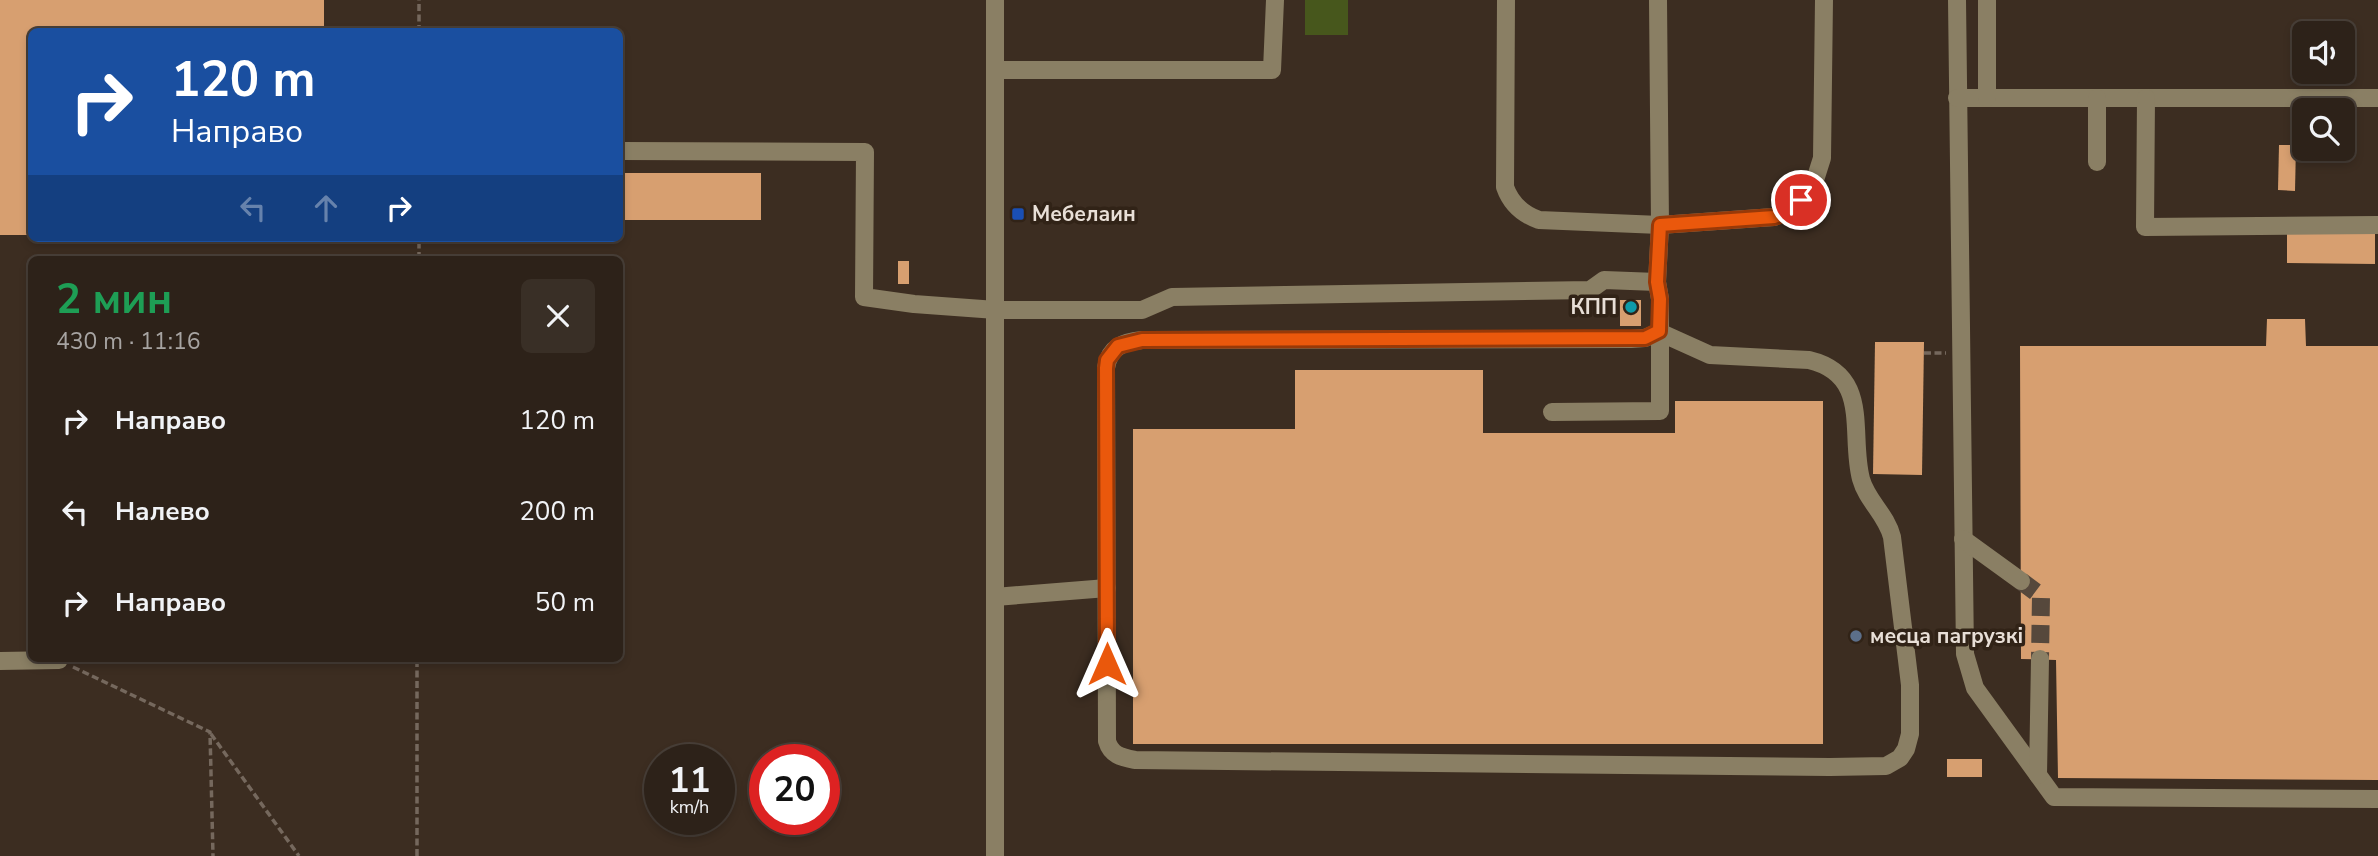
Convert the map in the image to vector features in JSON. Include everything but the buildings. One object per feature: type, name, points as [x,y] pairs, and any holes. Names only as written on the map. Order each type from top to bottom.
[{"type":"street","points":[[995,0],[995,856]]},
{"type":"street","points":[[995,70],[1272,70],[1275,0]]},
{"type":"street","points":[[1506,0],[1505,187],[1510,198],[1521,212],[1539,220],[1660,225],[1774,217],[1793,208],[1808,191],[1822,158],[1825,0]]},
{"type":"street","points":[[1552,412],[1660,411],[1660,299],[1657,282],[1660,225],[1658,0]]},
{"type":"street","points":[[1957,0],[1965,654],[1975,688],[2054,797],[2378,799]]},
{"type":"street","points":[[1987,0],[1987,98]]},
{"type":"street","points":[[1957,98],[2378,99]]},
{"type":"street","points":[[2097,98],[2097,162]]},
{"type":"street","points":[[2146,98],[2145,227],[2378,225]]},
{"type":"street","points":[[623,151],[865,152],[864,297],[914,304],[996,310],[1142,310],[1172,297],[1590,290],[1604,280],[1657,282]]},
{"type":"street","points":[[1659,331],[1710,355],[1809,360],[1821,363],[1832,370],[1848,388],[1856,407],[1861,481],[1885,518],[1892,537],[1910,685],[1910,734],[1906,750],[1894,763],[1886,766],[1830,767],[1135,760],[1123,758],[1110,748],[1107,741],[1106,368],[1107,360],[1118,346],[1142,340],[1631,339],[1645,338],[1659,331]]},
{"type":"street","points":[[1963,539],[2021,581]]},
{"type":"street","points":[[995,597],[1107,588]]},
{"type":"street","points":[[2038,775],[2040,659]]},
{"type":"street","points":[[0,661],[28,661]]},
{"type":"path","points":[[419,0],[419,28]]},
{"type":"path","points":[[1924,353],[1936,353]]},
{"type":"path","points":[[63,662],[209,732],[299,856]]},
{"type":"path","points":[[417,662],[417,856]]},
{"type":"path","points":[[209,732],[213,856]]},
{"type":"green space","points":[[1305,0],[1348,0],[1348,35],[1305,35]]},
{"type":"tunnel","points":[[2021,581],[2041,596],[2040,659]]},
{"type":"place","name":"Мебелаин","points":[[1018,214]]},
{"type":"place","name":"КПП","points":[[1631,307]]},
{"type":"place","name":"месца пагрузкі","points":[[1856,636]]},
{"type":"route","points":[[1107,664],[1106,368],[1107,360],[1118,346],[1142,340],[1645,338],[1659,331],[1660,299],[1657,282],[1660,225],[1774,217],[1793,208],[1801,200]]}]
